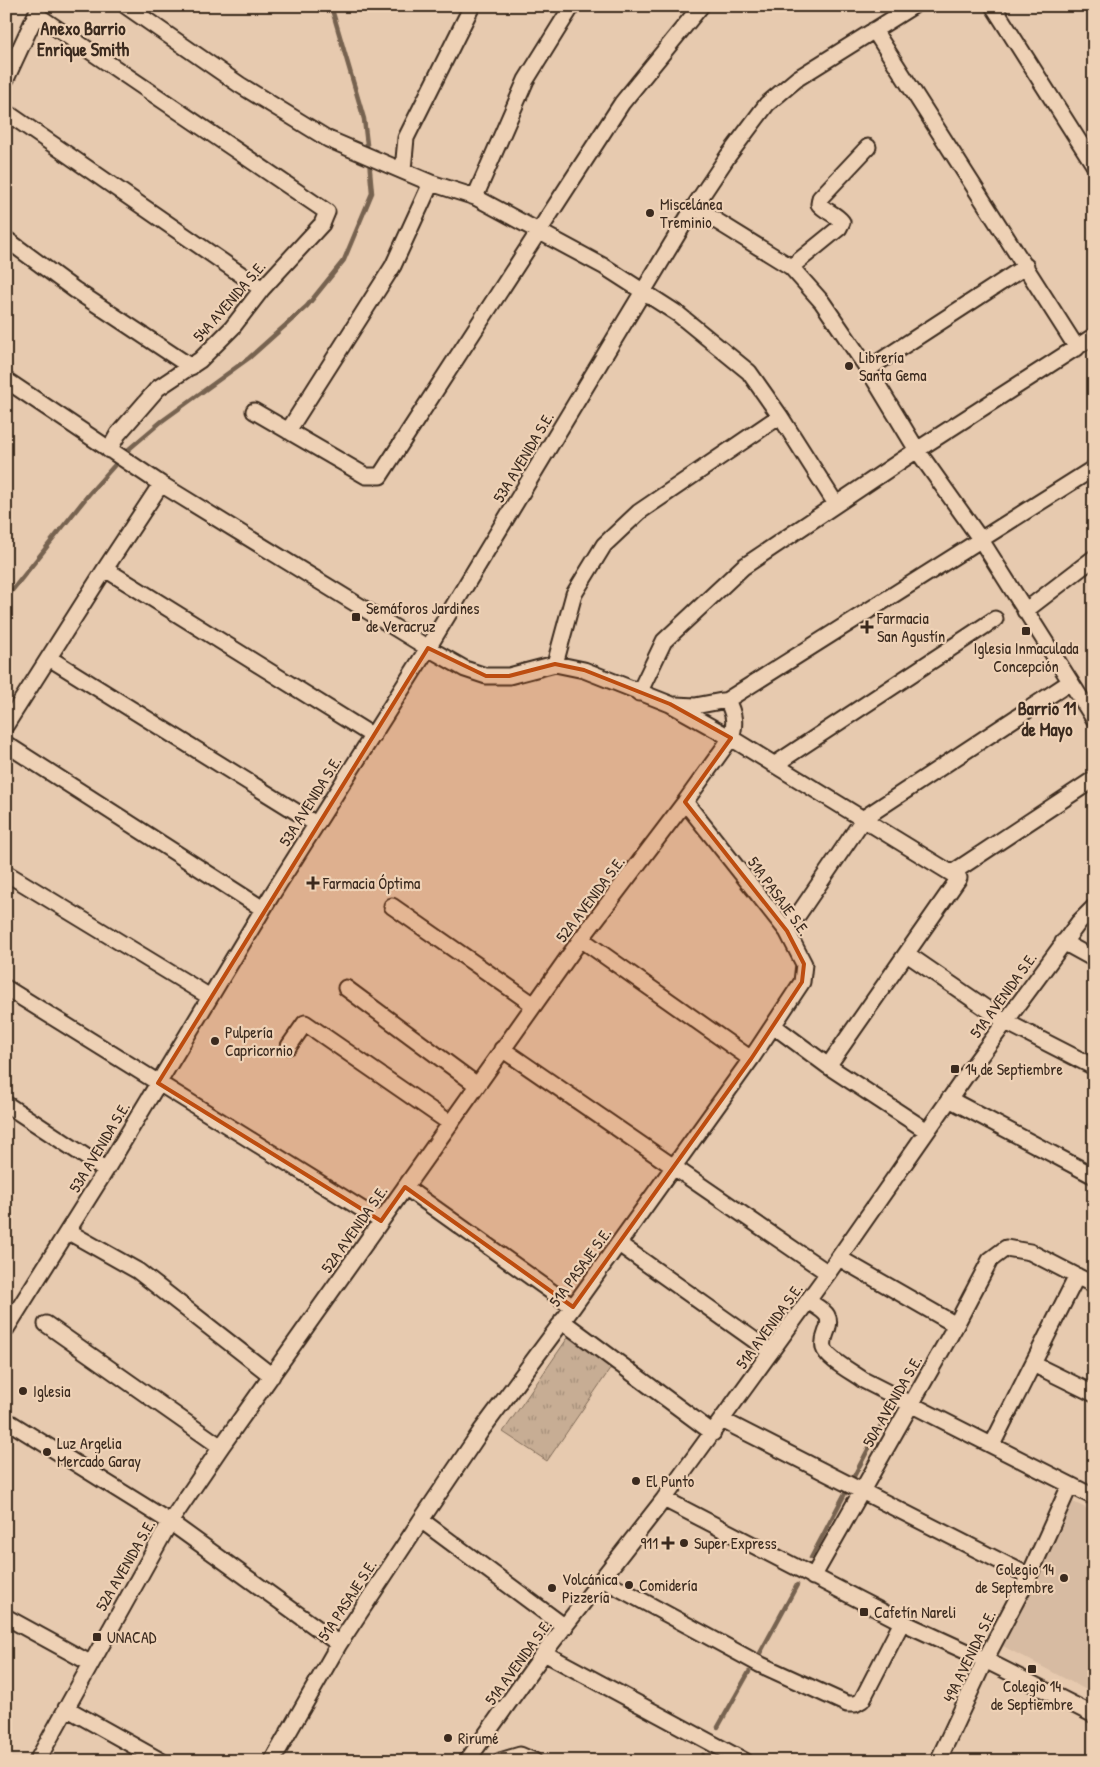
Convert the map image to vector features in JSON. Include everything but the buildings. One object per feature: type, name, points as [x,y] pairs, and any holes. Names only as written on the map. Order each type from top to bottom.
[{"type":"street","points":[[126,6],[240,84],[328,139],[431,183],[475,197],[605,267],[678,314],[749,372],[780,416],[836,504]]},
{"type":"street","points":[[399,168],[406,138],[472,6]]},
{"type":"street","points":[[475,197],[526,80],[572,6]]},
{"type":"street","points":[[254,411],[366,476],[380,476],[622,103],[701,6]]},
{"type":"street","name":"53A AVENIDA S.E.","points":[[6,1329],[106,1170],[263,909],[428,648],[694,207],[728,156],[768,104],[798,78],[913,6]]},
{"type":"street","points":[[993,6],[1094,165]]},
{"type":"street","points":[[6,79],[38,11]]},
{"type":"street","name":"54A AVENIDA S.E.","points":[[38,11],[327,212],[322,224],[262,288],[232,328],[200,360],[158,388],[118,434],[117,455]]},
{"type":"street","points":[[874,30],[1077,348]]},
{"type":"street","points":[[6,112],[262,288]]},
{"type":"street","points":[[791,267],[839,228],[842,222],[838,216],[822,208],[819,204],[820,198],[868,148]]},
{"type":"street","points":[[288,431],[393,266],[431,183]]},
{"type":"street","points":[[694,207],[791,267],[822,302],[868,369],[916,450],[981,540],[1094,719]]},
{"type":"street","points":[[6,239],[75,290],[191,366]]},
{"type":"street","points":[[868,369],[1026,266]]},
{"type":"street","points":[[639,693],[664,642],[743,567],[916,450],[1094,336]]},
{"type":"street","points":[[6,380],[161,484],[465,669],[486,676],[509,676],[555,664],[584,670],[670,704],[731,738],[864,818],[959,878],[828,1066]]},
{"type":"street","points":[[555,664],[574,594],[604,545],[639,512],[780,416]]},
{"type":"street","points":[[670,704],[695,706],[727,700],[1094,468]]},
{"type":"street","points":[[6,725],[161,484]]},
{"type":"street","points":[[1025,611],[1094,558]]},
{"type":"street","points":[[105,569],[373,736]]},
{"type":"street","points":[[774,765],[995,620]]},
{"type":"street","points":[[49,658],[316,824]]},
{"type":"street","points":[[787,931],[864,818],[1070,682]]},
{"type":"street","points":[[727,700],[734,715],[735,726],[731,738]]},
{"type":"street","name":"52A AVENIDA S.E.","points":[[36,1761],[170,1522],[502,1049],[581,940],[686,802],[731,738]]},
{"type":"street","points":[[6,744],[263,909]]},
{"type":"street","points":[[952,873],[1094,778]]},
{"type":"street","name":"51A PASAJE S.E.","points":[[272,1761],[339,1644],[481,1431],[619,1244],[751,1060],[802,982],[804,964],[787,931],[686,802]]},
{"type":"street","points":[[6,873],[210,996]]},
{"type":"street","points":[[392,906],[534,1005]]},
{"type":"street","name":"51A AVENIDA S.E.","points":[[471,1756],[544,1653],[664,1500],[839,1258],[949,1099],[1079,922],[1094,907]]},
{"type":"street","points":[[581,940],[751,1060]]},
{"type":"street","points":[[1064,942],[1094,959]]},
{"type":"street","points":[[907,954],[1006,1022],[1094,1067]]},
{"type":"street","points":[[6,988],[381,1221]]},
{"type":"street","points":[[346,988],[477,1085]]},
{"type":"street","points":[[289,1046],[306,1023],[450,1123]]},
{"type":"street","points":[[774,1026],[828,1066],[927,1131]]},
{"type":"street","points":[[502,1049],[675,1166],[828,1273]]},
{"type":"street","points":[[949,1099],[1094,1176]]},
{"type":"street","points":[[7,1105],[106,1170]]},
{"type":"street","points":[[405,1187],[573,1307]]},
{"type":"street","points":[[74,1235],[138,1270],[272,1376]]},
{"type":"street","points":[[619,1244],[771,1352]]},
{"type":"street","name":"50A AVENIDA S.E.","points":[[813,1577],[854,1487],[911,1404],[990,1260],[1006,1248],[1030,1252],[1077,1276]]},
{"type":"street","points":[[839,1258],[956,1325]]},
{"type":"street","points":[[992,1445],[1077,1276],[1094,1285]]},
{"type":"street","points":[[808,1301],[824,1312],[829,1318],[830,1325],[824,1340],[824,1350],[831,1358],[863,1380],[1094,1497]]},
{"type":"street","points":[[562,1321],[713,1433]]},
{"type":"street","points":[[46,1324],[221,1447]]},
{"type":"street","points":[[1033,1364],[1094,1394]]},
{"type":"street","points":[[6,1420],[170,1522],[339,1644]]},
{"type":"street","points":[[722,1420],[1029,1576]]},
{"type":"street","name":"49A AVENIDA S.E.","points":[[941,1760],[985,1660],[1029,1576],[1070,1485]]},
{"type":"street","points":[[664,1500],[902,1622],[985,1660],[1094,1715]]},
{"type":"street","points":[[421,1520],[565,1627]]},
{"type":"street","points":[[602,1579],[759,1664],[847,1704],[855,1704],[862,1700],[902,1622]]},
{"type":"street","points":[[6,1617],[90,1663]]},
{"type":"street","points":[[544,1653],[745,1761]]},
{"type":"street","points":[[66,1708],[161,1761]]},
{"type":"street","points":[[500,1761],[520,1755],[534,1761]]},
{"type":"street","points":[[471,1756],[494,1761]]},
{"type":"highlighted area","points":[[428,648],[486,676],[509,676],[555,664],[584,670],[670,704],[731,738],[685,802],[787,931],[804,964],[802,982],[751,1059],[573,1307],[405,1187],[381,1221],[158,1083]]},
{"type":"shaded area","name":"Colegio 14 de Septembre","points":[[1073,1502],[1094,1512],[1094,1694],[999,1644]]},
{"type":"green space","points":[[569,1336],[613,1365],[547,1461],[503,1432]]},
{"type":"waterway","points":[[331,6],[364,119],[368,153]]},
{"type":"waterway","points":[[6,598],[89,494],[129,449],[162,421],[249,358],[307,306],[344,260],[372,193],[369,160]]},
{"type":"waterway","points":[[811,1558],[891,1406]]},
{"type":"waterway","points":[[759,1655],[797,1585]]},
{"type":"waterway","points":[[718,1727],[749,1672]]},
{"type":"waterway","points":[[700,1761],[703,1755]]},
{"type":"place","name":"Miscelánea Treminio","points":[[650,213]]},
{"type":"place","name":"Librería Santa Gema","points":[[849,366]]},
{"type":"place","name":"Semáforos Jardines de Veracruz","points":[[356,617]]},
{"type":"place","name":"Farmacia San Agustín","points":[[867,627]]},
{"type":"place","name":"Iglesia Inmaculada Concepción","points":[[1026,631]]},
{"type":"place","name":"Farmacia Óptima","points":[[313,883]]},
{"type":"place","name":"Pulpería Capricornio","points":[[215,1041]]},
{"type":"place","name":"14 de Septiembre","points":[[955,1069]]},
{"type":"place","name":"Iglesia","points":[[23,1391]]},
{"type":"place","name":"Luz Argelia Mercado Garay","points":[[47,1452]]},
{"type":"place","name":"El Punto","points":[[636,1481]]},
{"type":"place","name":"911","points":[[668,1543]]},
{"type":"place","name":"Super Express","points":[[684,1543]]},
{"type":"place","name":"Colegio 14 de Septembre","points":[[1064,1578]]},
{"type":"place","name":"Comidería","points":[[629,1585]]},
{"type":"place","name":"Volcánica Pizzería","points":[[552,1588]]},
{"type":"place","name":"Cafetín Nareli","points":[[864,1612]]},
{"type":"place","name":"UNACAD","points":[[97,1637]]},
{"type":"place","name":"Colegio 14 de Septiembre","points":[[1032,1669]]},
{"type":"place","name":"Rirumé","points":[[448,1738]]},
{"type":"district","name":"Anexo Barrio Enrique Smith","points":[[83,38]]},
{"type":"district","name":"Barrio 11 de Mayo","points":[[1047,718]]}]
